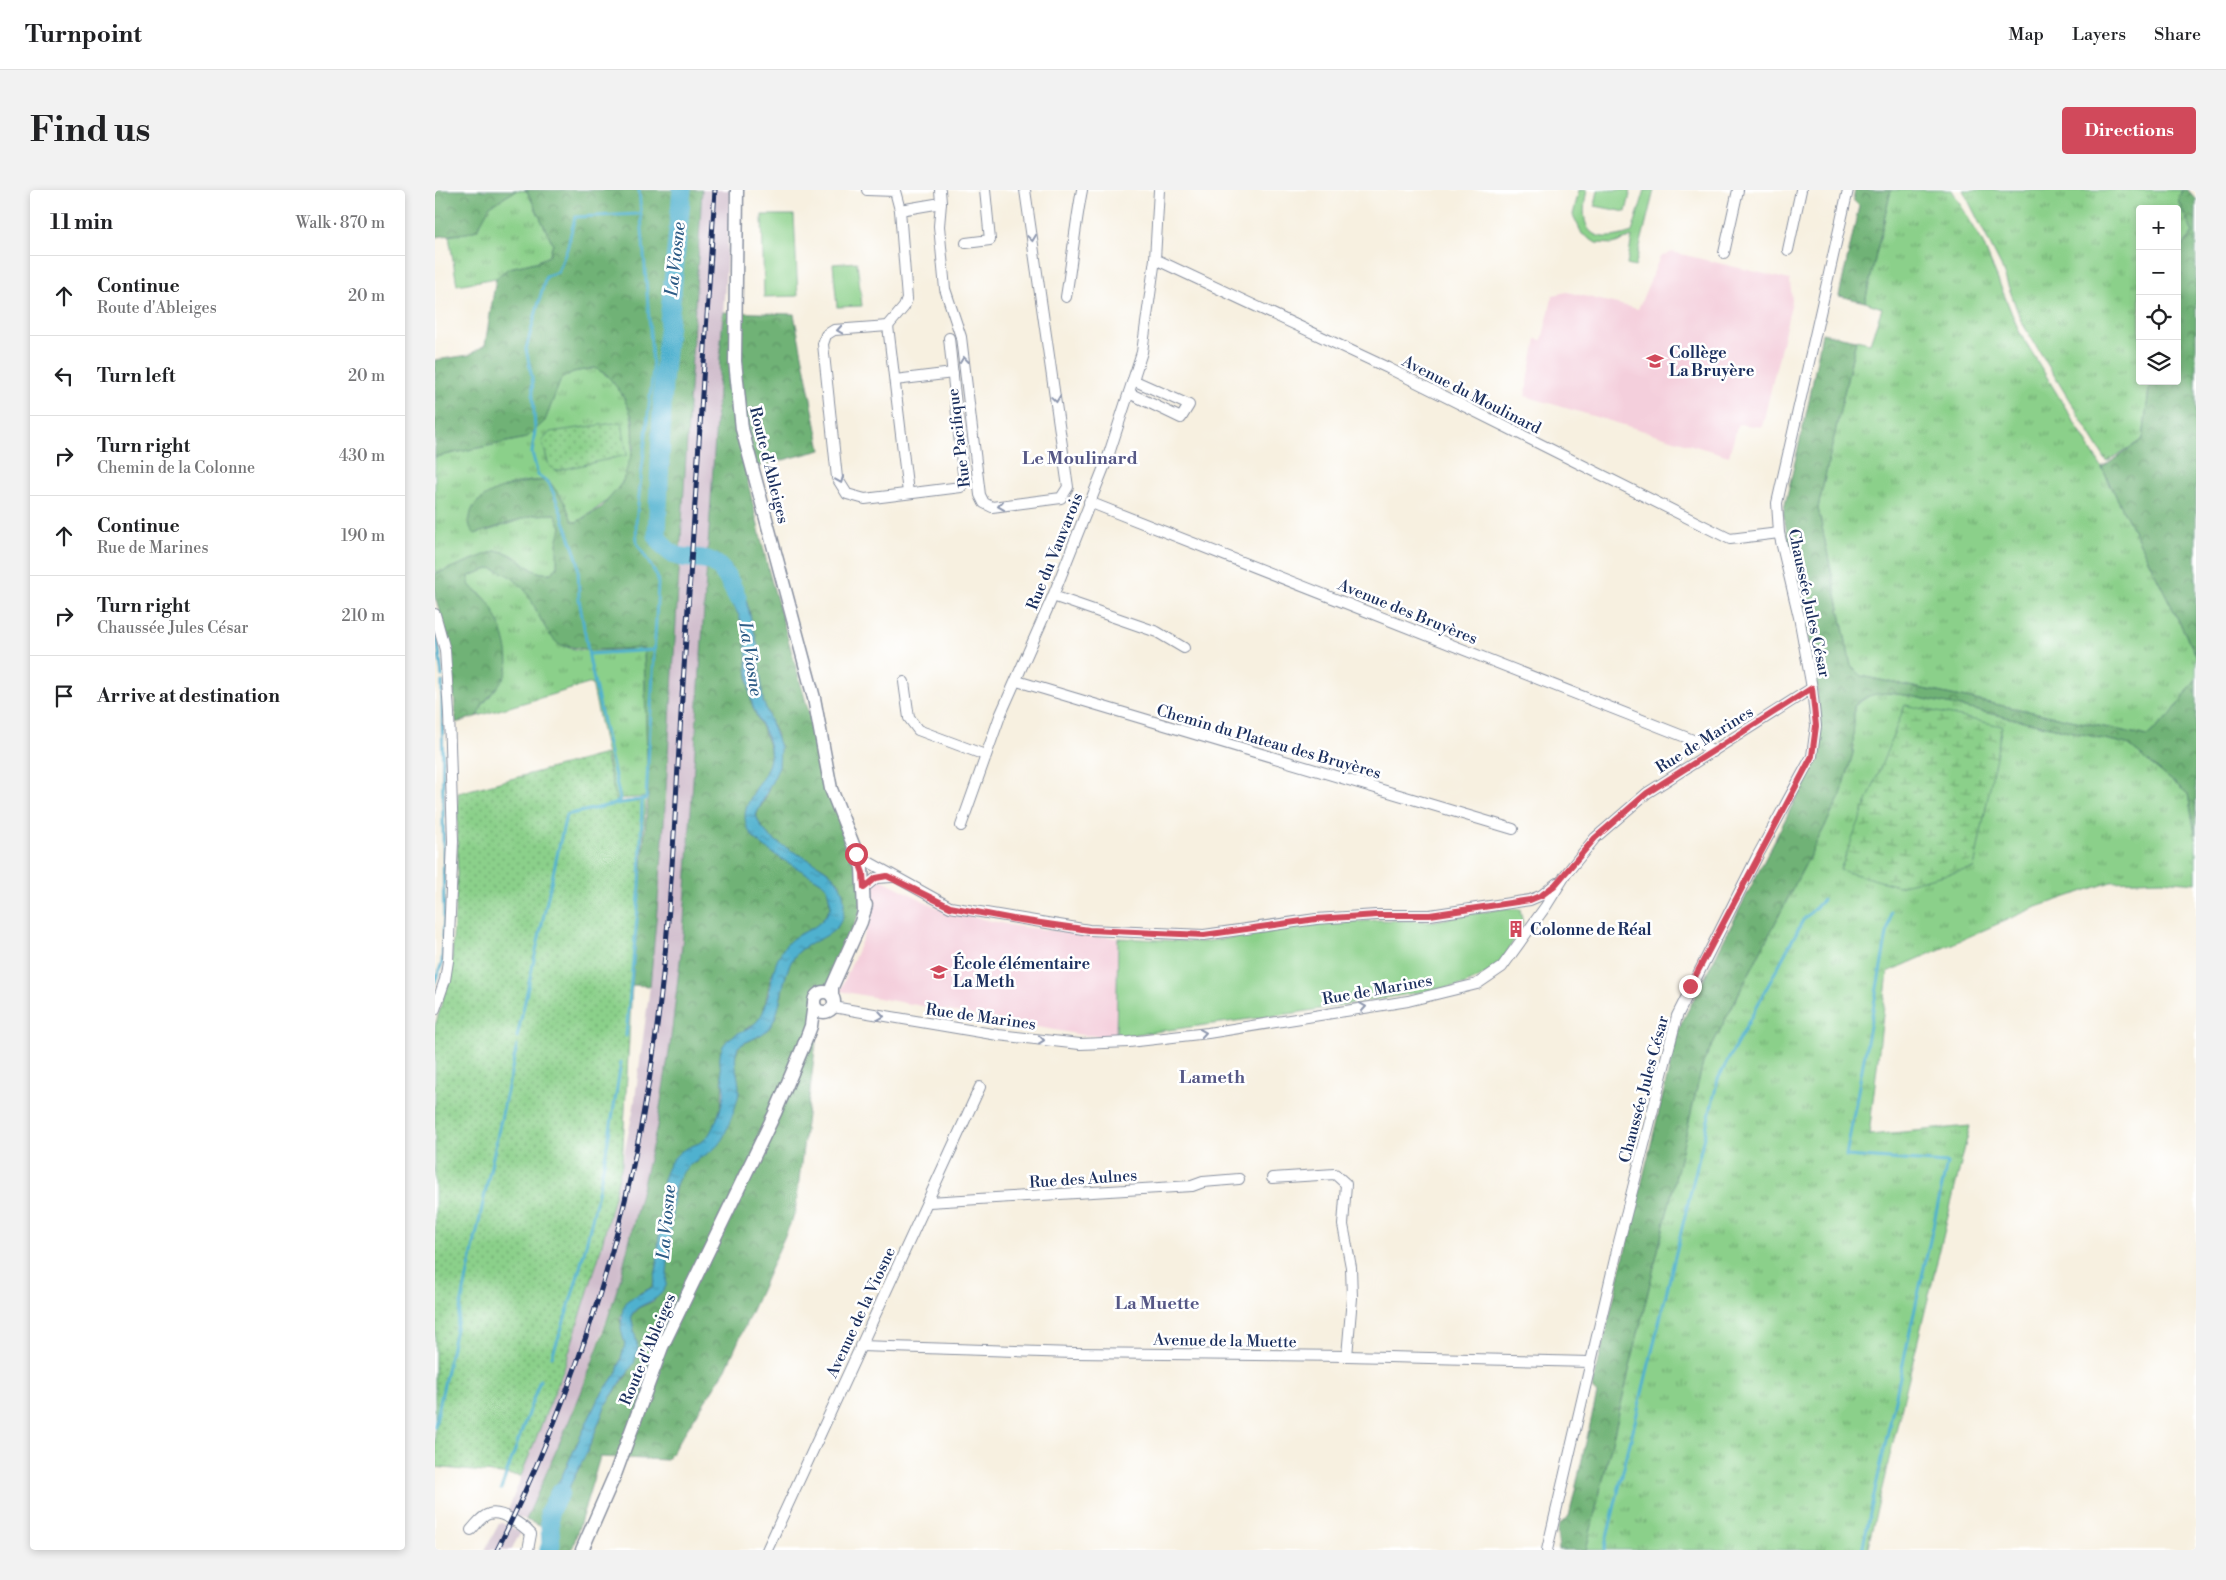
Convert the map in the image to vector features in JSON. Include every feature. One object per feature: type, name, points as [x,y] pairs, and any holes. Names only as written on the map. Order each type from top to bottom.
[{"type":"main road","name":"Route d'Ableiges","points":[[581,1550],[616,1472],[662,1347],[775,1113],[811,1026],[825,1002],[864,912],[867,861],[842,802],[823,741],[742,429],[735,361],[737,190]]},
{"type":"main road","name":"Route d'Ableiges","points":[[823,741],[831,789],[867,885]]},
{"type":"street","points":[[867,190],[895,191],[900,210],[907,299],[904,307],[888,326],[834,330],[826,335],[823,344],[837,478],[847,494],[865,499],[961,487],[964,483],[949,338]]},
{"type":"street","name":"Rue Pacifique","points":[[940,190],[939,226],[945,289],[961,337],[980,496],[985,503],[992,507],[1061,498],[1068,487],[1025,190]]},
{"type":"street","points":[[966,243],[990,240],[985,190]]},
{"type":"street","points":[[1066,298],[1071,247],[1082,190]]},
{"type":"street","name":"Rue du Vauvarois","points":[[961,826],[999,716],[1017,681],[1053,596],[1108,457],[1142,352],[1155,259],[1159,190]]},
{"type":"street","points":[[1725,253],[1738,190]]},
{"type":"street","points":[[1788,250],[1801,190]]},
{"type":"street","name":"Chaussée Jules César","points":[[1547,1550],[1590,1362],[1677,1016],[1758,855],[1812,756],[1816,726],[1812,688],[1799,617],[1779,532],[1777,504],[1848,190]]},
{"type":"street","points":[[900,210],[941,203]]},
{"type":"street","name":"Avenue du Moulinard","points":[[1155,259],[1387,368],[1729,539],[1779,532]]},
{"type":"street","points":[[888,326],[908,493]]},
{"type":"street","points":[[895,380],[953,373]]},
{"type":"street","points":[[1129,392],[1181,418],[1189,405],[1133,380]]},
{"type":"street","name":"Avenue des Bruyères","points":[[1089,502],[1689,738],[1710,748],[1713,752]]},
{"type":"street","points":[[1053,596],[1157,632],[1184,648]]},
{"type":"street","points":[[435,614],[445,650],[453,841],[448,962],[445,980],[435,1008]]},
{"type":"street","name":"Chemin du Plateau des Bruyères","points":[[1017,681],[1513,829]]},
{"type":"street","points":[[904,682],[909,718],[918,730],[985,755]]},
{"type":"street","name":"Rue de Marines","points":[[825,1002],[997,1035],[1080,1044],[1129,1042],[1208,1033],[1408,1001],[1477,984],[1496,973],[1509,958],[1566,874],[1595,838],[1647,793],[1812,688]]},
{"type":"street","points":[[867,861],[950,907],[1013,919],[1089,930],[1204,935],[1316,919],[1377,915],[1430,915],[1530,900],[1549,890],[1566,874]]},
{"type":"street","points":[[867,885],[881,877],[893,877]]},
{"type":"street","name":"Avenue de la Viosne","points":[[767,1550],[981,1087]]},
{"type":"street","points":[[1272,1178],[1335,1174],[1346,1184],[1343,1226],[1351,1268],[1352,1298],[1347,1356]]},
{"type":"street","name":"Rue des Aulnes","points":[[929,1202],[1191,1186],[1203,1182],[1239,1179]]},
{"type":"street","name":"Avenue de la Muette","points":[[860,1346],[1074,1353],[1347,1356],[1590,1362]]},
{"type":"street","points":[[471,1530],[489,1514],[512,1520],[527,1530],[531,1540],[528,1550]]},
{"type":"shaded area","points":[[702,190],[731,190],[683,936],[670,1046],[657,1126],[620,1280],[581,1393],[526,1520],[507,1513],[564,1368],[599,1256],[634,1106],[650,986],[662,856]]},
{"type":"shaded area","name":"Collège La Bruyère","points":[[1672,252],[1790,280],[1792,301],[1762,427],[1738,424],[1729,456],[1525,396],[1536,339],[1542,340],[1553,295],[1567,292],[1638,309],[1660,257]]},
{"type":"shaded area","points":[[873,875],[944,911],[1015,926],[1118,938],[1116,1037],[1082,1035],[840,991],[872,917]]},
{"type":"shaded area","points":[[500,1522],[521,1532],[511,1550],[485,1550]]},
{"type":"green space","points":[[435,190],[517,190],[490,206],[477,230],[435,237]]},
{"type":"green space","points":[[517,190],[527,191],[553,244],[549,256],[536,262],[509,268],[496,278],[457,285],[449,236],[476,230],[489,206]]},
{"type":"green space","points":[[524,190],[702,190],[662,856],[650,986],[632,985],[648,797],[644,648],[591,650],[559,645],[549,634],[532,601],[518,582],[506,574],[491,568],[469,576],[469,584],[486,599],[493,609],[505,640],[508,661],[504,678],[485,701],[478,716],[456,723],[451,654],[447,634],[435,597],[435,574],[495,551],[510,555],[536,571],[551,573],[557,568],[557,543],[561,527],[555,514],[534,515],[475,534],[470,524],[473,508],[490,493],[502,488],[528,482],[549,481],[565,503],[572,521],[577,522],[602,507],[622,483],[634,447],[633,419],[622,394],[607,375],[595,368],[573,372],[561,379],[545,421],[526,438],[435,457],[435,360],[469,355],[485,345],[496,278],[509,268],[536,262],[549,256],[553,244],[527,191]]},
{"type":"green space","points":[[1579,190],[1587,190],[1584,216],[1586,225],[1597,236],[1606,237],[1632,232],[1645,190],[1654,190],[1635,267],[1627,265],[1632,237],[1613,244],[1596,243],[1582,234],[1573,215]]},
{"type":"green space","points":[[1598,190],[1631,190],[1626,212],[1595,206]]},
{"type":"green space","points":[[1855,190],[1891,190],[1865,302],[1839,296],[1859,206],[1853,200]]},
{"type":"green space","points":[[1891,190],[1952,190],[1982,241],[2019,331],[2102,468],[2196,655],[2196,679],[2169,717],[2147,736],[1861,676],[1851,666],[1818,508],[1856,340],[1870,343],[1882,308],[1865,302]]},
{"type":"green space","points":[[1963,190],[2182,190],[2178,201],[2180,205],[2136,205],[2136,385],[2150,385],[2143,439],[2107,462],[2021,321],[2001,266]]},
{"type":"green space","points":[[2182,190],[2188,190],[2196,199],[2196,655],[2102,468],[2143,439],[2150,385],[2181,385],[2181,248],[2193,233],[2178,201]]},
{"type":"green space","points":[[2181,207],[2193,233],[2181,248]]},
{"type":"green space","points":[[762,215],[794,215],[798,296],[764,297]]},
{"type":"green space","points":[[857,262],[862,306],[837,307],[833,264]]},
{"type":"green space","points":[[723,312],[794,314],[821,450],[745,470],[769,572],[831,790],[863,858],[860,912],[821,1001],[795,1213],[726,1369],[667,1460],[600,1457],[572,1550],[547,1550],[549,1536],[540,1526],[526,1520],[581,1393],[620,1280],[657,1126],[670,1046],[683,936]],"holes":[[[726,567],[746,600],[757,643],[763,701],[777,735],[768,793],[756,815],[760,825],[774,840],[783,847],[825,869],[840,883],[837,927],[797,953],[789,966],[776,1015],[772,1023],[761,1035],[738,1047],[735,1055],[735,1067],[709,1152],[683,1170],[677,1180],[654,1301],[638,1308],[631,1316],[638,1349],[627,1375],[606,1404],[588,1450],[555,1515],[544,1513],[550,1493],[561,1478],[598,1399],[617,1372],[625,1345],[620,1317],[640,1293],[653,1287],[657,1266],[663,1180],[666,1171],[679,1154],[706,1140],[717,1119],[722,1101],[720,1059],[748,1027],[758,1022],[763,1014],[771,976],[788,943],[820,924],[831,906],[827,888],[821,882],[771,851],[753,837],[746,808],[764,779],[770,762],[770,754],[767,740],[751,700],[744,633],[726,583]]]},
{"type":"green space","points":[[1822,333],[1856,340],[1818,508],[1851,666],[1861,676],[2147,736],[2169,717],[2196,679],[2196,839],[2188,794],[2127,744],[1911,696],[1881,693],[1867,697],[1854,706],[1853,753],[1841,795],[1703,1063],[1586,1550],[1559,1550],[1557,1532],[1560,1524],[1569,1516],[1597,1394],[1592,1389],[1679,1028],[1820,751],[1820,720],[1815,673],[1783,513],[1809,401]]},
{"type":"green space","points":[[595,368],[609,378],[620,390],[632,419],[632,451],[628,467],[622,482],[613,495],[577,522],[572,521],[565,503],[549,481],[519,483],[477,502],[487,531],[534,515],[555,514],[561,527],[557,568],[551,573],[543,573],[529,568],[511,555],[496,551],[435,574],[435,457],[526,438],[545,420],[561,379],[573,372]]},
{"type":"green space","points":[[622,422],[627,455],[556,471],[549,466],[542,441],[550,432]]},
{"type":"green space","points":[[491,568],[508,574],[522,584],[548,630],[561,644],[570,648],[588,651],[644,648],[648,797],[616,799],[592,683],[478,716],[479,709],[501,680],[506,662],[504,640],[492,611],[483,596],[470,586],[468,580],[469,576]]},
{"type":"green space","points":[[1883,692],[1911,696],[2127,744],[2188,794],[2196,839],[2196,883],[2162,880],[2111,882],[2034,908],[1888,972],[1869,1135],[1970,1126],[1867,1550],[1586,1550],[1703,1063],[1841,795],[1853,753],[1854,706],[1870,695]]},
{"type":"green space","points":[[1905,705],[2002,726],[1974,868],[1898,886],[1840,870]]},
{"type":"green space","points":[[605,754],[617,802],[646,799],[632,985],[622,1164],[599,1256],[564,1368],[521,1476],[435,1467],[435,1026],[451,971],[457,875],[458,793]]},
{"type":"green space","points":[[1506,908],[1520,909],[1523,924],[1498,968],[1464,985],[1295,1013],[1116,1037],[1118,938],[1202,942],[1315,925],[1378,920],[1433,921]]},
{"type":"water","points":[[726,567],[746,600],[757,643],[763,701],[780,747],[779,767],[756,815],[763,829],[775,840],[819,865],[832,875],[840,886],[844,901],[843,914],[840,923],[833,931],[804,947],[795,956],[786,974],[776,1015],[767,1030],[738,1047],[735,1059],[739,1092],[724,1136],[712,1150],[684,1170],[678,1179],[674,1191],[666,1286],[657,1297],[638,1308],[631,1316],[638,1349],[634,1363],[606,1404],[588,1450],[555,1515],[544,1513],[550,1493],[561,1478],[598,1399],[617,1372],[625,1345],[621,1329],[623,1308],[628,1300],[653,1287],[657,1266],[665,1173],[675,1157],[708,1136],[721,1109],[724,1089],[720,1058],[723,1046],[731,1037],[751,1027],[759,1019],[766,1003],[780,954],[791,940],[821,922],[831,906],[827,888],[821,882],[771,852],[753,837],[748,829],[745,819],[746,809],[767,769],[770,759],[770,748],[751,699],[744,632],[740,618],[726,590]]},
{"type":"waterway","points":[[616,804],[646,799],[658,584],[657,576],[637,543],[636,523],[653,370],[639,190]]},
{"type":"waterway","name":"La Viosne","points":[[682,190],[663,383],[657,536],[665,547],[680,557],[702,559],[718,566],[727,576],[737,597]]},
{"type":"waterway","points":[[517,1037],[566,815],[615,804],[620,799],[590,662],[579,599],[578,561],[558,504],[549,483],[538,475],[532,453],[535,430],[532,377],[526,349],[546,276],[558,272],[567,249],[575,217],[639,214]]},
{"type":"waterway","points":[[435,635],[438,643],[442,676]]},
{"type":"waterway","points":[[589,654],[654,650]]},
{"type":"waterway","points":[[435,982],[442,963],[444,921],[442,682]]},
{"type":"waterway","points":[[626,1036],[640,885],[642,801]]},
{"type":"waterway","points":[[1604,1550],[1718,1079],[1803,920],[1823,900]]},
{"type":"waterway","points":[[1862,1550],[1947,1163],[1846,1156],[1891,912]]},
{"type":"waterway","points":[[435,1426],[517,1045]]},
{"type":"waterway","points":[[552,1356],[575,1284],[594,1211],[609,1137],[621,1062]]},
{"type":"waterway","points":[[501,1489],[540,1380]]},
{"type":"waterway","name":"La Viosne","points":[[549,1550],[551,1544],[549,1512],[560,1492]]},
{"type":"railway","points":[[497,1550],[524,1494],[548,1437],[571,1380],[591,1321],[625,1202],[649,1081],[667,938],[715,190]]},
{"type":"place","name":"Collège La Bruyère","points":[[1655,361]]},
{"type":"place","name":"Colonne de Réal","points":[[1516,929]]},
{"type":"place","name":"École élémentaire La Meth","points":[[939,972]]},
{"type":"district","name":"Le Moulinard","points":[[1080,458]]},
{"type":"district","name":"Lameth","points":[[1212,1077]]},
{"type":"district","name":"La Muette","points":[[1157,1303]]},
{"type":"route","points":[[856,854],[863,873],[864,888],[876,878],[893,877],[950,907],[1013,919],[1089,930],[1204,935],[1316,919],[1377,915],[1416,916],[1442,914],[1530,900],[1542,895],[1555,885],[1595,838],[1647,793],[1812,688],[1816,726],[1812,756],[1690,986]]}]
